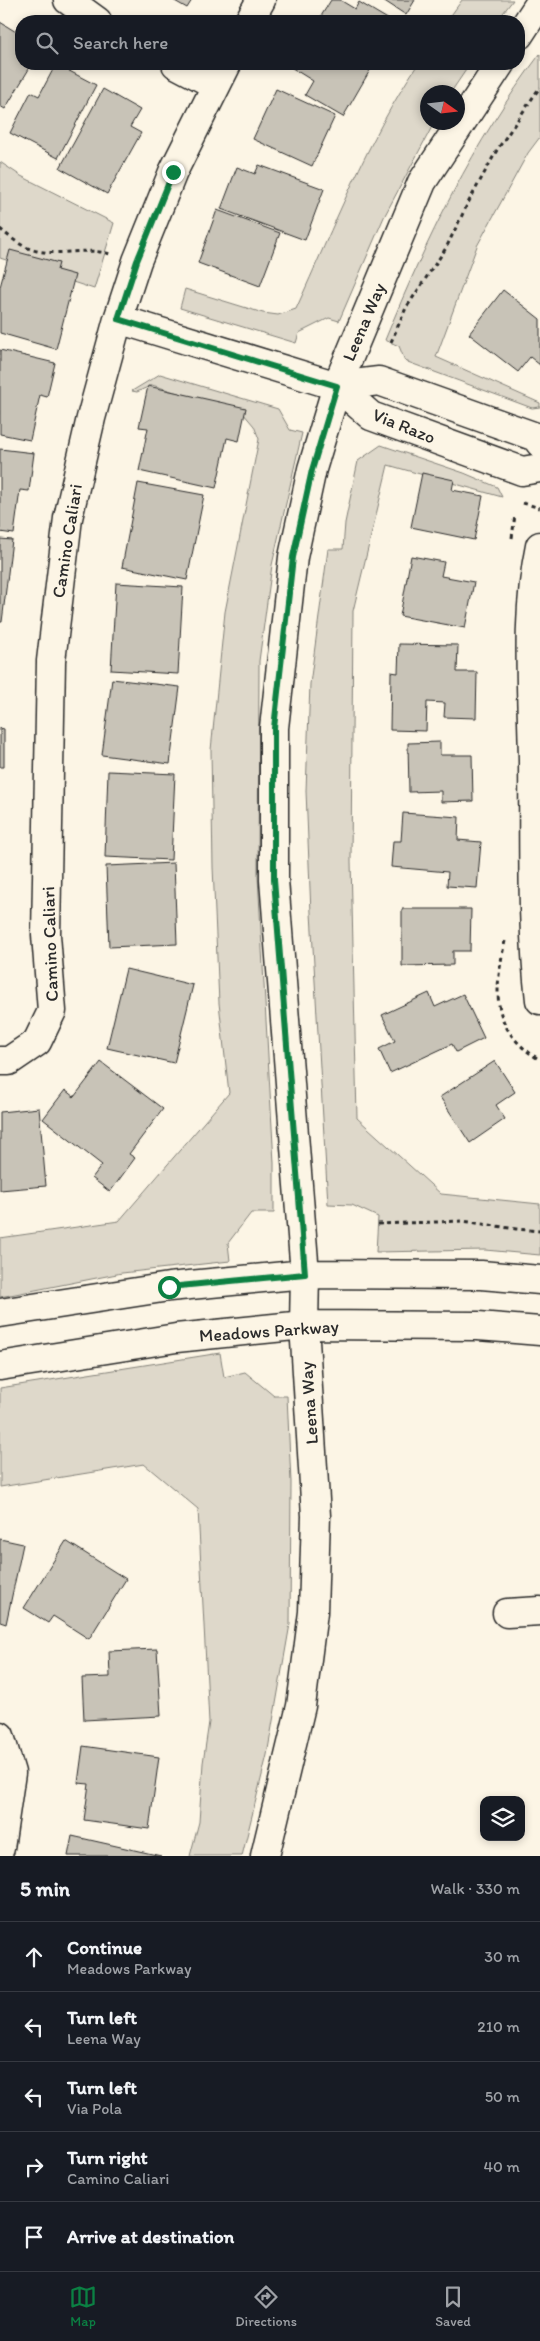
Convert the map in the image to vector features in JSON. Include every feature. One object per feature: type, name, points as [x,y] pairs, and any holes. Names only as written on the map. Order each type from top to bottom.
[{"type":"street","points":[[68,0],[89,15]]},
{"type":"street","points":[[252,15],[261,0]]},
{"type":"street","points":[[525,26],[540,3]]},
{"type":"street","points":[[204,70],[222,74]]},
{"type":"street","name":"Leena Way","points":[[266,1856],[301,1706],[313,1612],[316,1516],[304,1325],[305,1274],[274,880],[274,728],[293,557],[312,470],[337,386],[422,182],[496,70]]},
{"type":"street","name":"Camino Caliari","points":[[0,1061],[9,1061],[37,1042],[52,1012],[46,935],[51,661],[68,518],[91,418],[118,319],[137,261],[173,172],[222,74]]},
{"type":"street","points":[[118,319],[337,386]]},
{"type":"street","name":"Via Razo","points":[[337,386],[380,380],[536,438],[540,443]]},
{"type":"street","name":"Via Razo","points":[[337,386],[371,416],[522,471],[540,468]]},
{"type":"street","points":[[540,546],[535,569],[531,623],[536,922],[540,1000]]},
{"type":"street","points":[[0,1313],[169,1287],[305,1274],[481,1275],[540,1280]]},
{"type":"street","name":"Meadows Parkway","points":[[0,1366],[176,1338],[304,1325],[478,1326],[540,1331]]},
{"type":"street","points":[[507,1613],[540,1611]]},
{"type":"street","points":[[0,1736],[11,1773],[0,1848]]},
{"type":"path","points":[[391,342],[406,308],[446,248],[468,203],[498,150],[540,88]]},
{"type":"path","points":[[0,229],[15,241],[35,251],[104,252],[137,261]]},
{"type":"path","points":[[523,503],[540,508]]},
{"type":"path","points":[[378,1224],[463,1221],[516,1230],[540,1231]]},
{"type":"shaded area","points":[[462,0],[513,0],[502,15],[451,15]]},
{"type":"shaded area","points":[[540,54],[540,137],[528,153],[477,246],[436,357],[540,403],[540,407],[532,408],[405,361],[399,346],[385,340],[453,192],[493,122]]},
{"type":"shaded area","points":[[414,70],[466,70],[456,85],[420,85],[420,130],[430,130],[384,217],[339,321],[329,318],[299,333],[296,343],[180,308],[185,289],[263,313],[278,315],[296,309],[367,153]]},
{"type":"shaded area","points":[[0,162],[21,176],[114,223],[94,289],[0,258]]},
{"type":"shaded area","points":[[160,374],[278,409],[290,430],[302,433],[272,565],[259,661],[258,877],[274,1163],[274,1213],[251,1213],[228,1243],[230,1261],[122,1273],[0,1297],[0,1238],[119,1221],[229,1093],[219,1003],[213,867],[211,750],[225,612],[259,439],[254,426],[243,413],[152,385],[137,392],[132,391]]},
{"type":"shaded area","points":[[381,445],[464,473],[497,487],[502,497],[388,465],[353,611],[351,861],[357,1118],[441,1194],[540,1204],[540,1255],[485,1250],[376,1252],[378,1217],[352,1205],[328,1204],[306,791],[310,684],[328,549],[343,549],[345,523],[358,461]]},
{"type":"shaded area","points":[[220,1353],[224,1377],[245,1372],[274,1396],[287,1396],[291,1482],[290,1624],[267,1755],[242,1856],[190,1856],[199,1822],[203,1763],[209,1722],[198,1509],[144,1464],[0,1487],[0,1388]]},
{"type":"building","points":[[173,0],[192,0],[187,8]]},
{"type":"building","points":[[331,0],[340,0],[355,9],[359,2],[381,15],[322,15]]},
{"type":"building","points":[[383,0],[415,0],[406,15]]},
{"type":"building","points":[[0,22],[15,31],[15,70],[28,70],[5,109],[0,106]]},
{"type":"building","points":[[53,70],[67,70],[96,85],[58,158],[10,133],[31,92],[39,96]]},
{"type":"building","points":[[295,70],[370,70],[343,117],[305,95],[313,81]]},
{"type":"building","points":[[103,89],[140,110],[130,127],[141,133],[107,194],[60,168]]},
{"type":"building","points":[[276,89],[335,116],[312,166],[253,139]]},
{"type":"building","points":[[259,165],[324,189],[305,240],[221,209],[237,167],[255,174]]},
{"type":"building","points":[[217,210],[280,233],[260,286],[198,263]]},
{"type":"building","points":[[10,250],[59,263],[57,270],[75,275],[56,349],[0,333],[0,287]]},
{"type":"building","points":[[503,290],[540,319],[540,365],[530,357],[518,372],[469,334]]},
{"type":"building","points":[[0,350],[55,363],[47,397],[40,395],[30,440],[0,434]]},
{"type":"building","points":[[148,386],[246,408],[239,441],[227,438],[216,488],[139,471],[148,428],[139,427]]},
{"type":"building","points":[[0,449],[34,453],[29,491],[20,490],[14,534],[0,532]]},
{"type":"building","points":[[422,473],[454,480],[452,490],[483,496],[474,540],[411,527]]},
{"type":"building","points":[[138,483],[204,495],[187,580],[122,567]]},
{"type":"building","points":[[0,539],[12,540],[2,622],[0,622]]},
{"type":"building","points":[[411,556],[444,562],[441,576],[474,582],[465,628],[400,616]]},
{"type":"building","points":[[116,583],[183,587],[178,674],[111,670]]},
{"type":"building","points":[[399,644],[458,645],[457,672],[477,672],[476,718],[444,717],[445,703],[427,702],[426,731],[390,730],[391,672],[398,673]]},
{"type":"building","points":[[112,679],[180,687],[170,764],[102,755]]},
{"type":"building","points":[[0,728],[4,729],[4,767],[0,767]]},
{"type":"building","points":[[440,742],[440,755],[472,755],[473,801],[441,802],[441,791],[409,792],[408,743]]},
{"type":"building","points":[[108,771],[175,774],[171,860],[105,857]]},
{"type":"building","points":[[403,813],[459,817],[458,840],[481,842],[477,888],[447,886],[448,872],[391,867],[393,841],[401,841]]},
{"type":"building","points":[[174,863],[177,944],[109,947],[106,866]]},
{"type":"building","points":[[402,909],[471,909],[470,951],[453,951],[453,965],[402,966]]},
{"type":"building","points":[[126,969],[193,985],[174,1063],[107,1048]]},
{"type":"building","points":[[429,993],[435,1007],[463,994],[484,1038],[456,1052],[452,1044],[390,1073],[379,1049],[395,1041],[382,1015]]},
{"type":"building","points":[[495,1061],[515,1092],[496,1105],[505,1119],[470,1143],[440,1097]]},
{"type":"building","points":[[101,1062],[163,1109],[129,1154],[135,1158],[110,1192],[92,1178],[102,1165],[43,1119],[65,1090],[74,1097]]},
{"type":"building","points":[[39,1108],[46,1186],[0,1190],[0,1112]]},
{"type":"building","points":[[0,1539],[23,1544],[6,1624],[0,1622]]},
{"type":"building","points":[[66,1541],[126,1579],[89,1639],[53,1616],[48,1623],[24,1608]]},
{"type":"building","points":[[157,1649],[161,1716],[84,1720],[82,1678],[110,1677],[109,1651]]},
{"type":"building","points":[[83,1746],[159,1757],[149,1829],[84,1820],[89,1784],[78,1783]]},
{"type":"building","points":[[72,1836],[161,1856],[68,1856]]},
{"type":"route","points":[[169,1287],[305,1274],[274,880],[274,728],[293,557],[312,470],[337,386],[118,319],[137,261],[173,172]]}]
